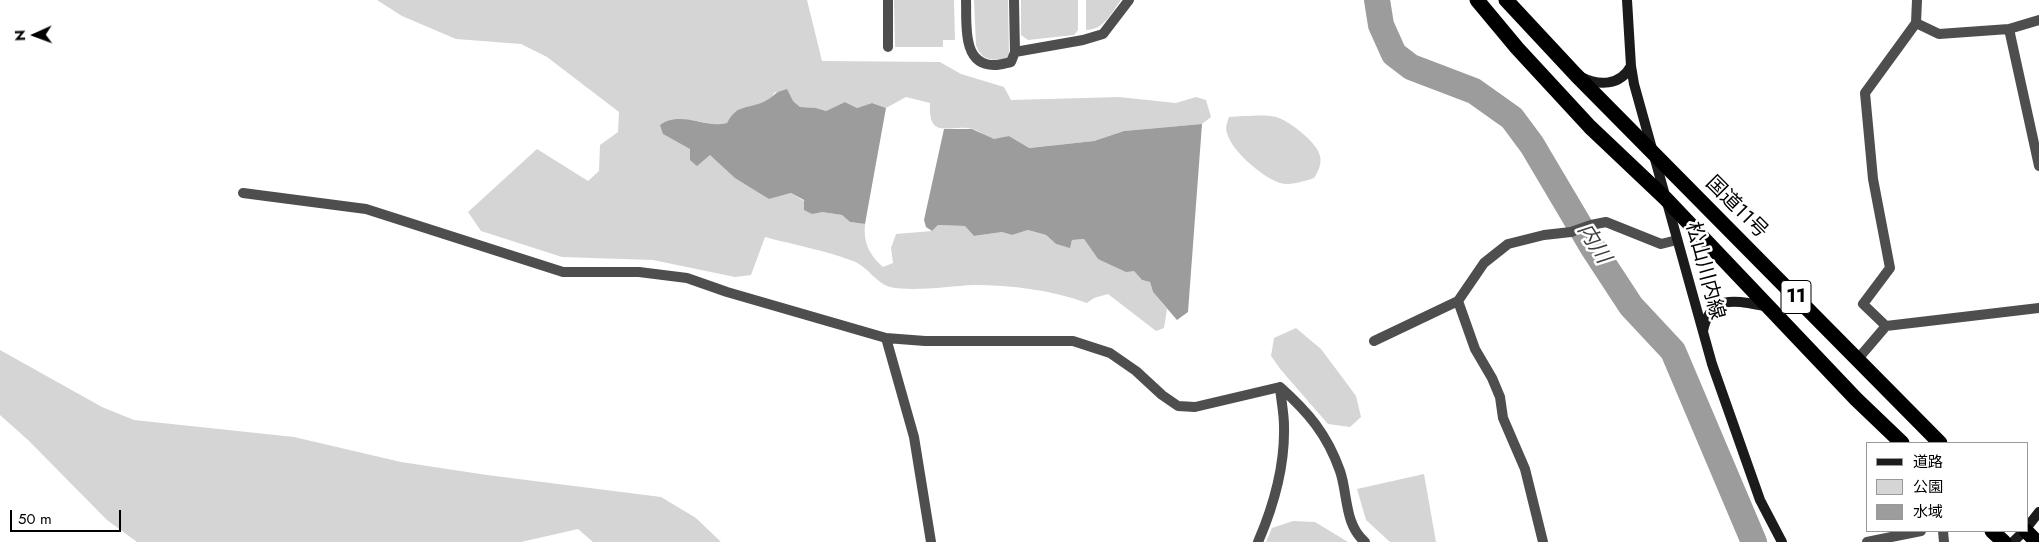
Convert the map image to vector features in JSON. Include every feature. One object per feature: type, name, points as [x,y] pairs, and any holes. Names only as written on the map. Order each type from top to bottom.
[{"type":"highway","name":"11","points":[[1477,0],[1516,48],[1590,127],[1666,199],[1856,399],[1901,442]]},
{"type":"highway","name":"国道11号","points":[[1506,0],[1576,75],[1939,442]]},
{"type":"highway","points":[[1993,532],[2004,542]]},
{"type":"highway","points":[[2026,532],[2037,542]]},
{"type":"main road","name":"松山川内線","points":[[1627,0],[1631,66],[1652,152],[1703,334],[1760,500],[1782,542]]},
{"type":"main road","points":[[1576,75],[1594,82],[1610,82],[1620,79],[1627,74],[1631,66]]},
{"type":"main road","points":[[1703,334],[1705,321],[1714,309],[1723,303],[1733,300],[1770,308]]},
{"type":"main road","points":[[2029,525],[2039,512]]},
{"type":"main road","points":[[2012,542],[2024,532]]},
{"type":"street","points":[[888,0],[888,47]]},
{"type":"street","points":[[966,0],[967,40],[972,53],[982,62],[994,66],[1010,62],[1015,52],[1014,0]]},
{"type":"street","points":[[1015,52],[1083,40],[1103,34],[1129,0]]},
{"type":"street","points":[[1886,326],[1862,304],[1890,268],[1872,179],[1865,94],[1916,22],[1917,0]]},
{"type":"street","points":[[1916,22],[1939,34],[2008,29],[2039,20]]},
{"type":"street","points":[[2008,29],[2039,166]]},
{"type":"street","points":[[243,193],[366,208],[563,272],[639,272],[688,278],[727,292],[886,338],[925,341],[1074,341],[1110,353],[1136,371],[1162,395],[1178,406],[1195,407],[1280,387]]},
{"type":"street","points":[[1374,341],[1458,300],[1484,263],[1508,244],[1544,235],[1571,232],[1606,222],[1661,244],[1677,240]]},
{"type":"street","points":[[1458,300],[1475,349],[1492,378],[1500,397],[1502,418],[1525,469],[1542,542]]},
{"type":"street","points":[[1857,360],[1886,326],[2039,308]]},
{"type":"street","points":[[886,338],[914,437],[932,542]]},
{"type":"street","points":[[1258,542],[1269,516],[1280,477],[1284,426],[1280,387]]},
{"type":"street","points":[[1280,387],[1306,411],[1327,441],[1340,472],[1349,517],[1364,542]]},
{"type":"street","points":[[1867,542],[1915,532]]},
{"type":"green space","points":[[377,0],[807,0],[822,61],[940,62],[961,74],[1004,87],[1011,100],[1119,97],[1176,103],[1196,97],[1206,100],[1211,117],[1202,124],[1124,131],[1094,141],[1028,148],[1009,136],[994,139],[973,129],[937,127],[930,115],[930,103],[906,97],[886,108],[872,103],[857,108],[845,102],[826,111],[800,107],[793,101],[775,92],[767,101],[761,104],[735,112],[727,123],[717,125],[691,120],[663,134],[691,149],[710,155],[769,199],[791,193],[822,212],[842,215],[850,222],[865,224],[865,237],[868,248],[883,267],[893,263],[891,248],[896,234],[932,231],[938,225],[965,226],[974,236],[1002,232],[1012,235],[1028,230],[1046,235],[1056,244],[1070,247],[1072,240],[1084,239],[1098,259],[1134,271],[1142,280],[1150,282],[1153,292],[1167,309],[1164,328],[1156,331],[1108,294],[1094,298],[1087,303],[1074,298],[1031,289],[1002,286],[974,285],[909,289],[890,287],[880,282],[853,261],[765,237],[751,275],[735,277],[653,260],[562,257],[481,231],[468,212],[537,149],[588,181],[599,171],[600,145],[618,132],[619,112],[547,57],[521,44],[456,39],[402,16]]},
{"type":"green space","points":[[894,0],[954,0],[955,40],[943,40],[943,47],[895,47]]},
{"type":"green space","points":[[974,0],[1008,0],[1009,58],[989,59],[979,51],[976,45]]},
{"type":"green space","points":[[1021,0],[1078,0],[1078,30],[1074,35],[1028,40],[1021,35]]},
{"type":"green space","points":[[1086,0],[1121,0],[1102,24],[1086,30]]},
{"type":"green space","points":[[1229,117],[1275,117],[1284,120],[1303,134],[1314,145],[1320,156],[1320,165],[1314,178],[1293,184],[1280,183],[1264,175],[1247,161],[1232,144],[1226,128]]},
{"type":"green space","points":[[1296,328],[1321,349],[1356,396],[1361,417],[1350,427],[1328,424],[1271,356],[1274,338]]},
{"type":"green space","points":[[0,350],[102,407],[134,420],[294,437],[401,462],[661,497],[696,518],[721,542],[593,542],[578,529],[521,542],[137,542],[107,520],[28,440],[0,415]]},
{"type":"green space","points":[[1424,474],[1436,542],[1390,542],[1366,520],[1357,489]]},
{"type":"green space","points":[[1293,521],[1315,522],[1348,542],[1266,542],[1272,528]]},
{"type":"water","points":[[787,89],[793,101],[800,107],[826,111],[845,102],[857,108],[872,103],[886,108],[865,224],[850,222],[842,215],[822,212],[812,214],[804,210],[804,200],[791,193],[769,199],[735,178],[710,155],[697,166],[690,160],[690,149],[663,134],[660,125],[677,119],[710,124],[727,123],[731,116],[740,109],[761,103]]},
{"type":"water","points":[[1202,124],[1188,312],[1177,320],[1153,292],[1150,282],[1142,280],[1134,271],[1126,272],[1098,259],[1084,239],[1072,240],[1070,248],[1056,244],[1046,235],[1028,230],[1012,235],[1002,232],[974,236],[965,226],[938,225],[932,231],[926,227],[924,220],[944,129],[972,129],[994,139],[1009,136],[1029,148],[1094,141],[1124,131]]},
{"type":"waterway","name":"内川","points":[[1377,0],[1381,25],[1394,54],[1411,67],[1474,91],[1512,118],[1532,145],[1593,248],[1631,306],[1673,351],[1754,542]]}]
